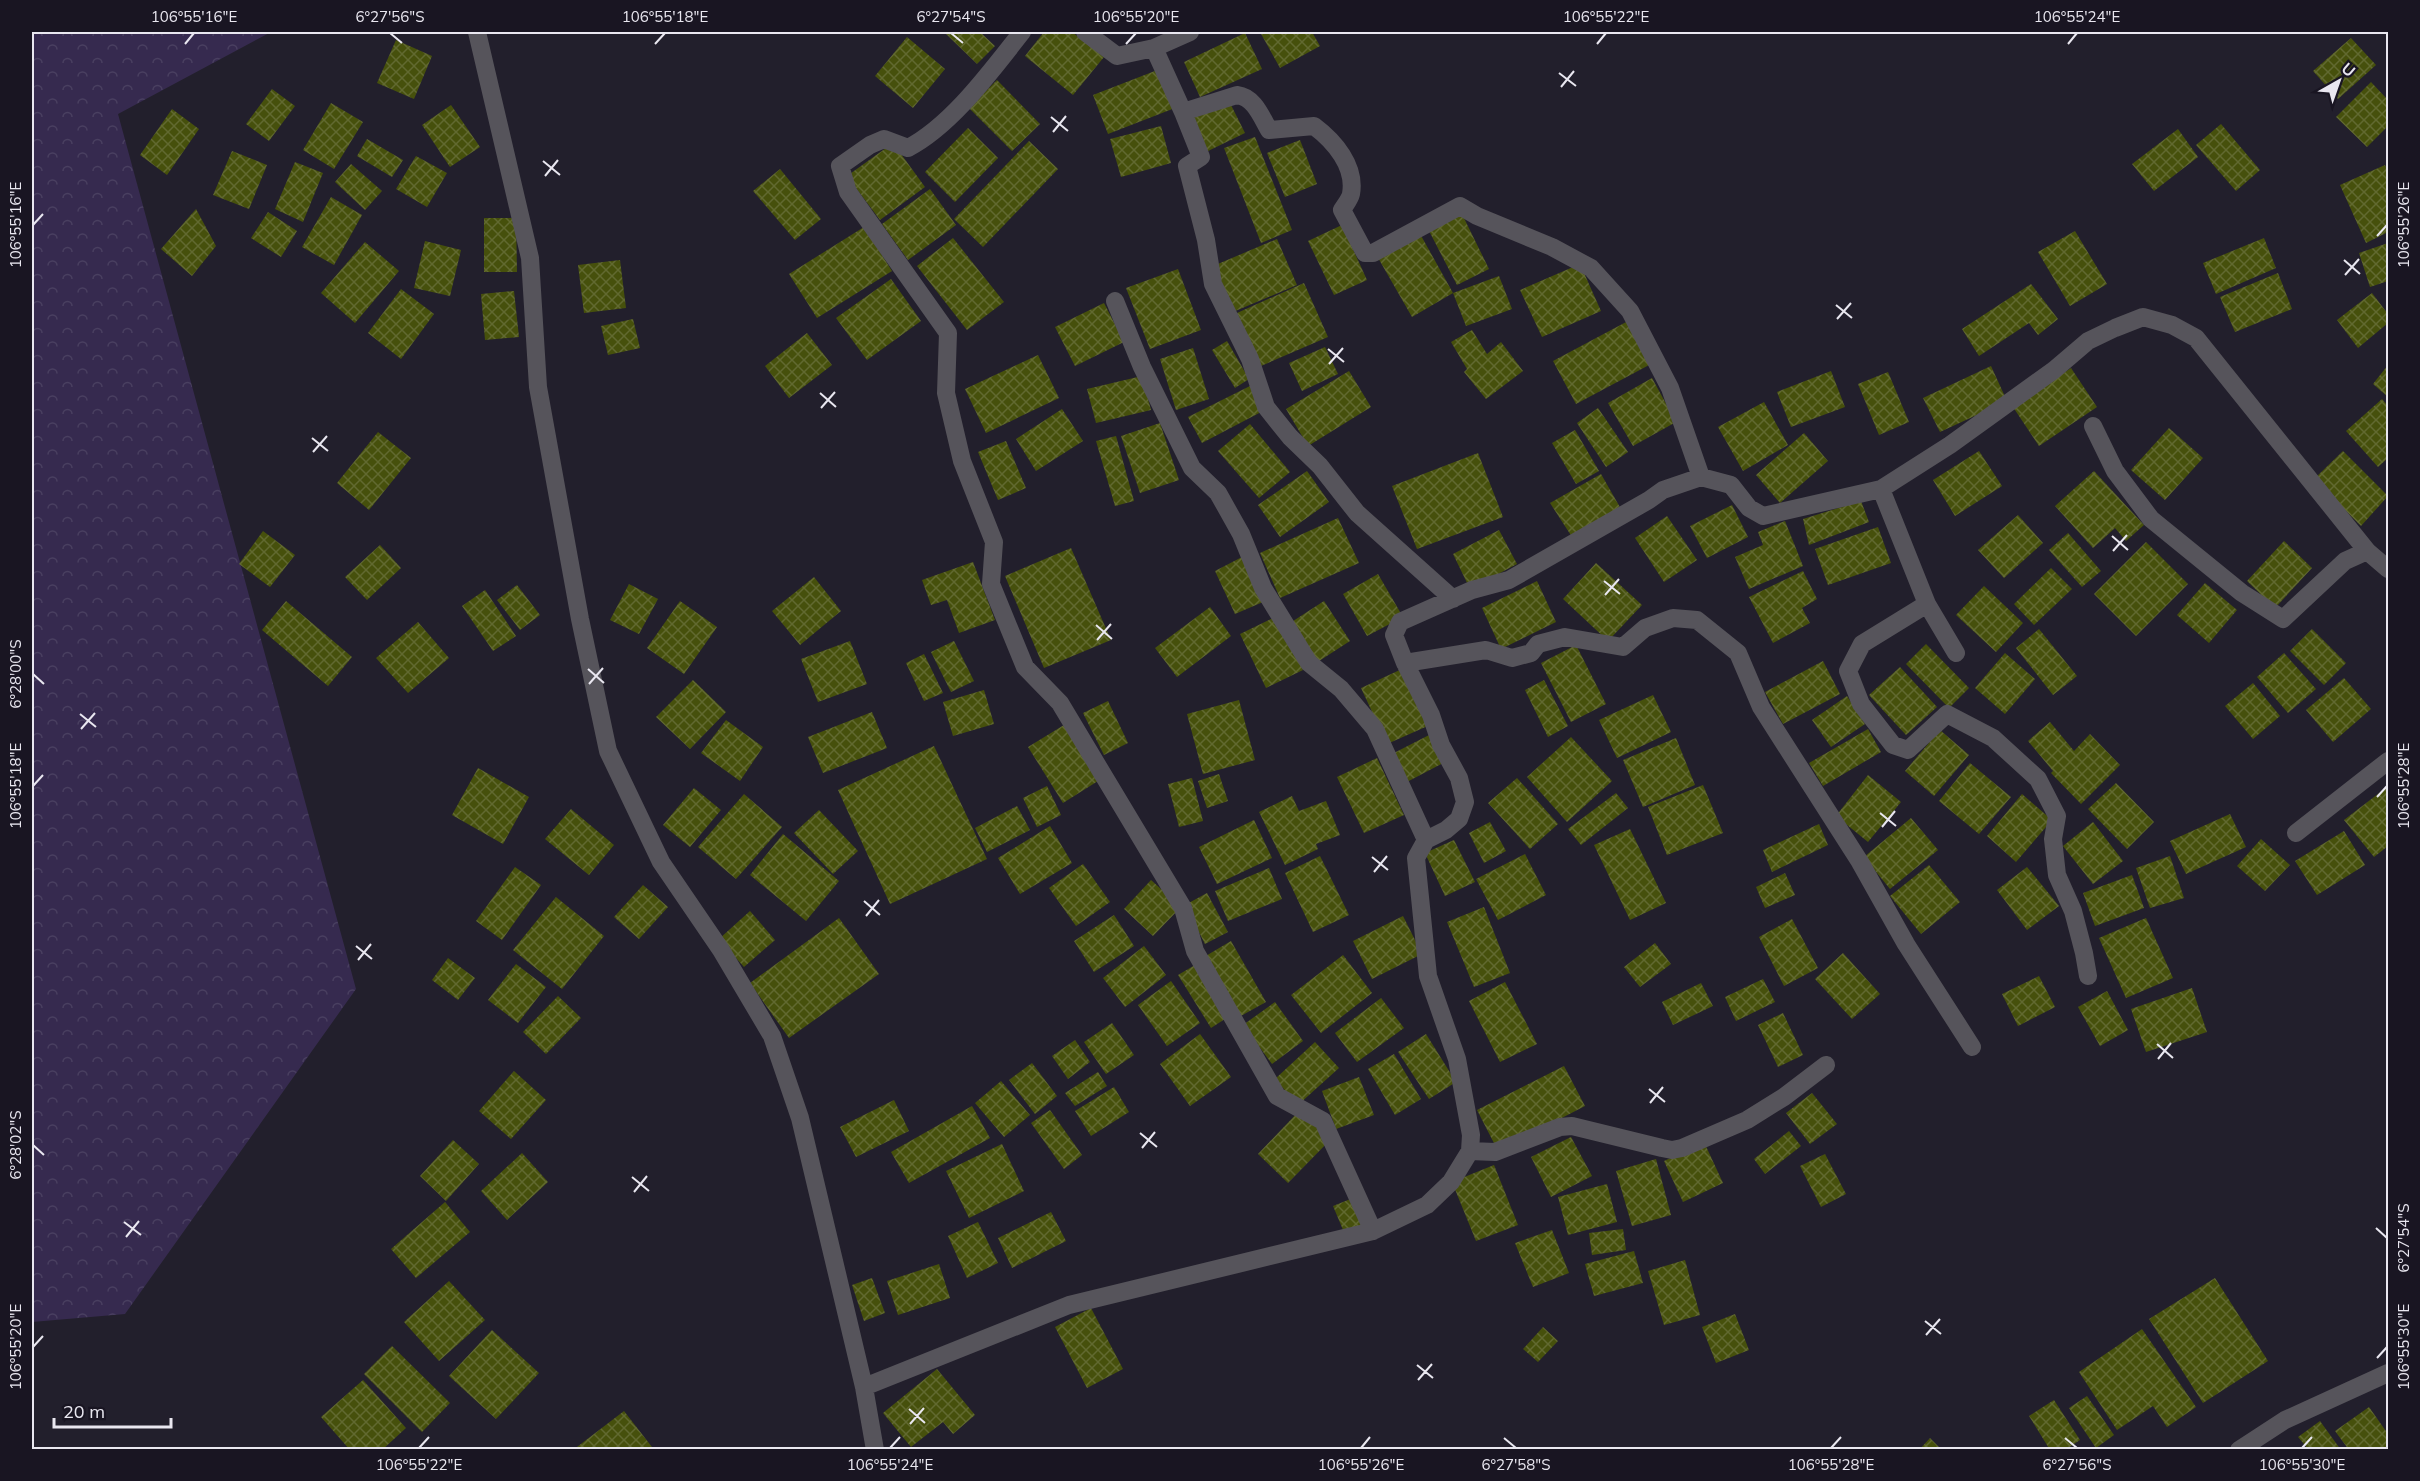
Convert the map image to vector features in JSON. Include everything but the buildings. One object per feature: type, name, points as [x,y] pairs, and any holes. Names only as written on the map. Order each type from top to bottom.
[{"type":"street","points":[[477,32],[530,258],[538,387],[580,619],[608,752],[661,862],[721,950],[772,1036],[800,1118],[864,1387],[875,1449]]},
{"type":"street","points":[[1022,32],[946,121],[927,138],[908,148],[884,139],[870,145],[840,165],[848,192],[948,333],[946,393],[962,461],[994,542],[990,584],[1025,667],[1059,703],[1173,890],[1183,908],[1195,951],[1277,1096],[1323,1121],[1373,1231]]},
{"type":"street","points":[[1085,32],[1117,56],[1154,48],[1190,32]]},
{"type":"street","points":[[1154,48],[1201,158],[1187,166],[1206,240],[1213,284],[1250,359],[1266,407],[1290,437],[1320,466],[1357,513],[1453,599]]},
{"type":"street","points":[[1183,112],[1237,95],[1245,96],[1258,109],[1269,130],[1314,126],[1331,139],[1352,173],[1351,196],[1341,210],[1365,253],[1373,253],[1460,206],[1591,268],[1630,311],[1670,388],[1701,477]]},
{"type":"street","points":[[1115,301],[1142,367],[1192,468],[1218,493],[1241,534],[1263,588],[1309,663],[1341,689],[1375,729],[1426,840]]},
{"type":"street","points":[[864,1387],[1069,1305],[1373,1231],[1427,1205],[1451,1182],[1470,1151],[1472,1135],[1462,1078],[1428,976],[1416,858],[1426,840],[1446,830],[1460,819],[1465,802],[1459,778],[1441,745],[1431,715],[1394,635],[1400,622],[1473,590],[1509,580],[1663,490],[1701,477],[1731,485],[1749,508],[1763,516],[1881,489],[1950,445],[2054,370],[2088,341],[2143,316],[2172,325],[2196,338],[2367,551],[2388,569]]},
{"type":"street","points":[[2093,426],[2115,471],[2151,519],[2242,593],[2283,618],[2345,561],[2367,551]]},
{"type":"street","points":[[1881,489],[1927,604],[1956,653]]},
{"type":"street","points":[[1927,604],[1862,644],[1848,671],[1861,704],[1893,745],[1908,750],[1947,714],[1993,738],[2038,779],[2057,816],[2053,839],[2057,876],[2073,911],[2088,976]]},
{"type":"street","points":[[1405,663],[1486,650],[1512,658],[1531,653],[1538,644],[1565,638],[1623,647],[1645,628],[1673,618],[1697,620],[1738,653],[1761,707],[1860,862],[1906,944],[1972,1047]]},
{"type":"street","points":[[2296,833],[2388,761]]},
{"type":"street","points":[[1470,1151],[1495,1152],[1560,1127],[1572,1126],[1662,1148],[1672,1150],[1682,1148],[1746,1120],[1784,1098],[1826,1065]]},
{"type":"street","points":[[2239,1449],[2285,1420],[2388,1373]]},
{"type":"green space","points":[[32,32],[271,32],[118,114],[356,989],[125,1314],[32,1322]]}]
